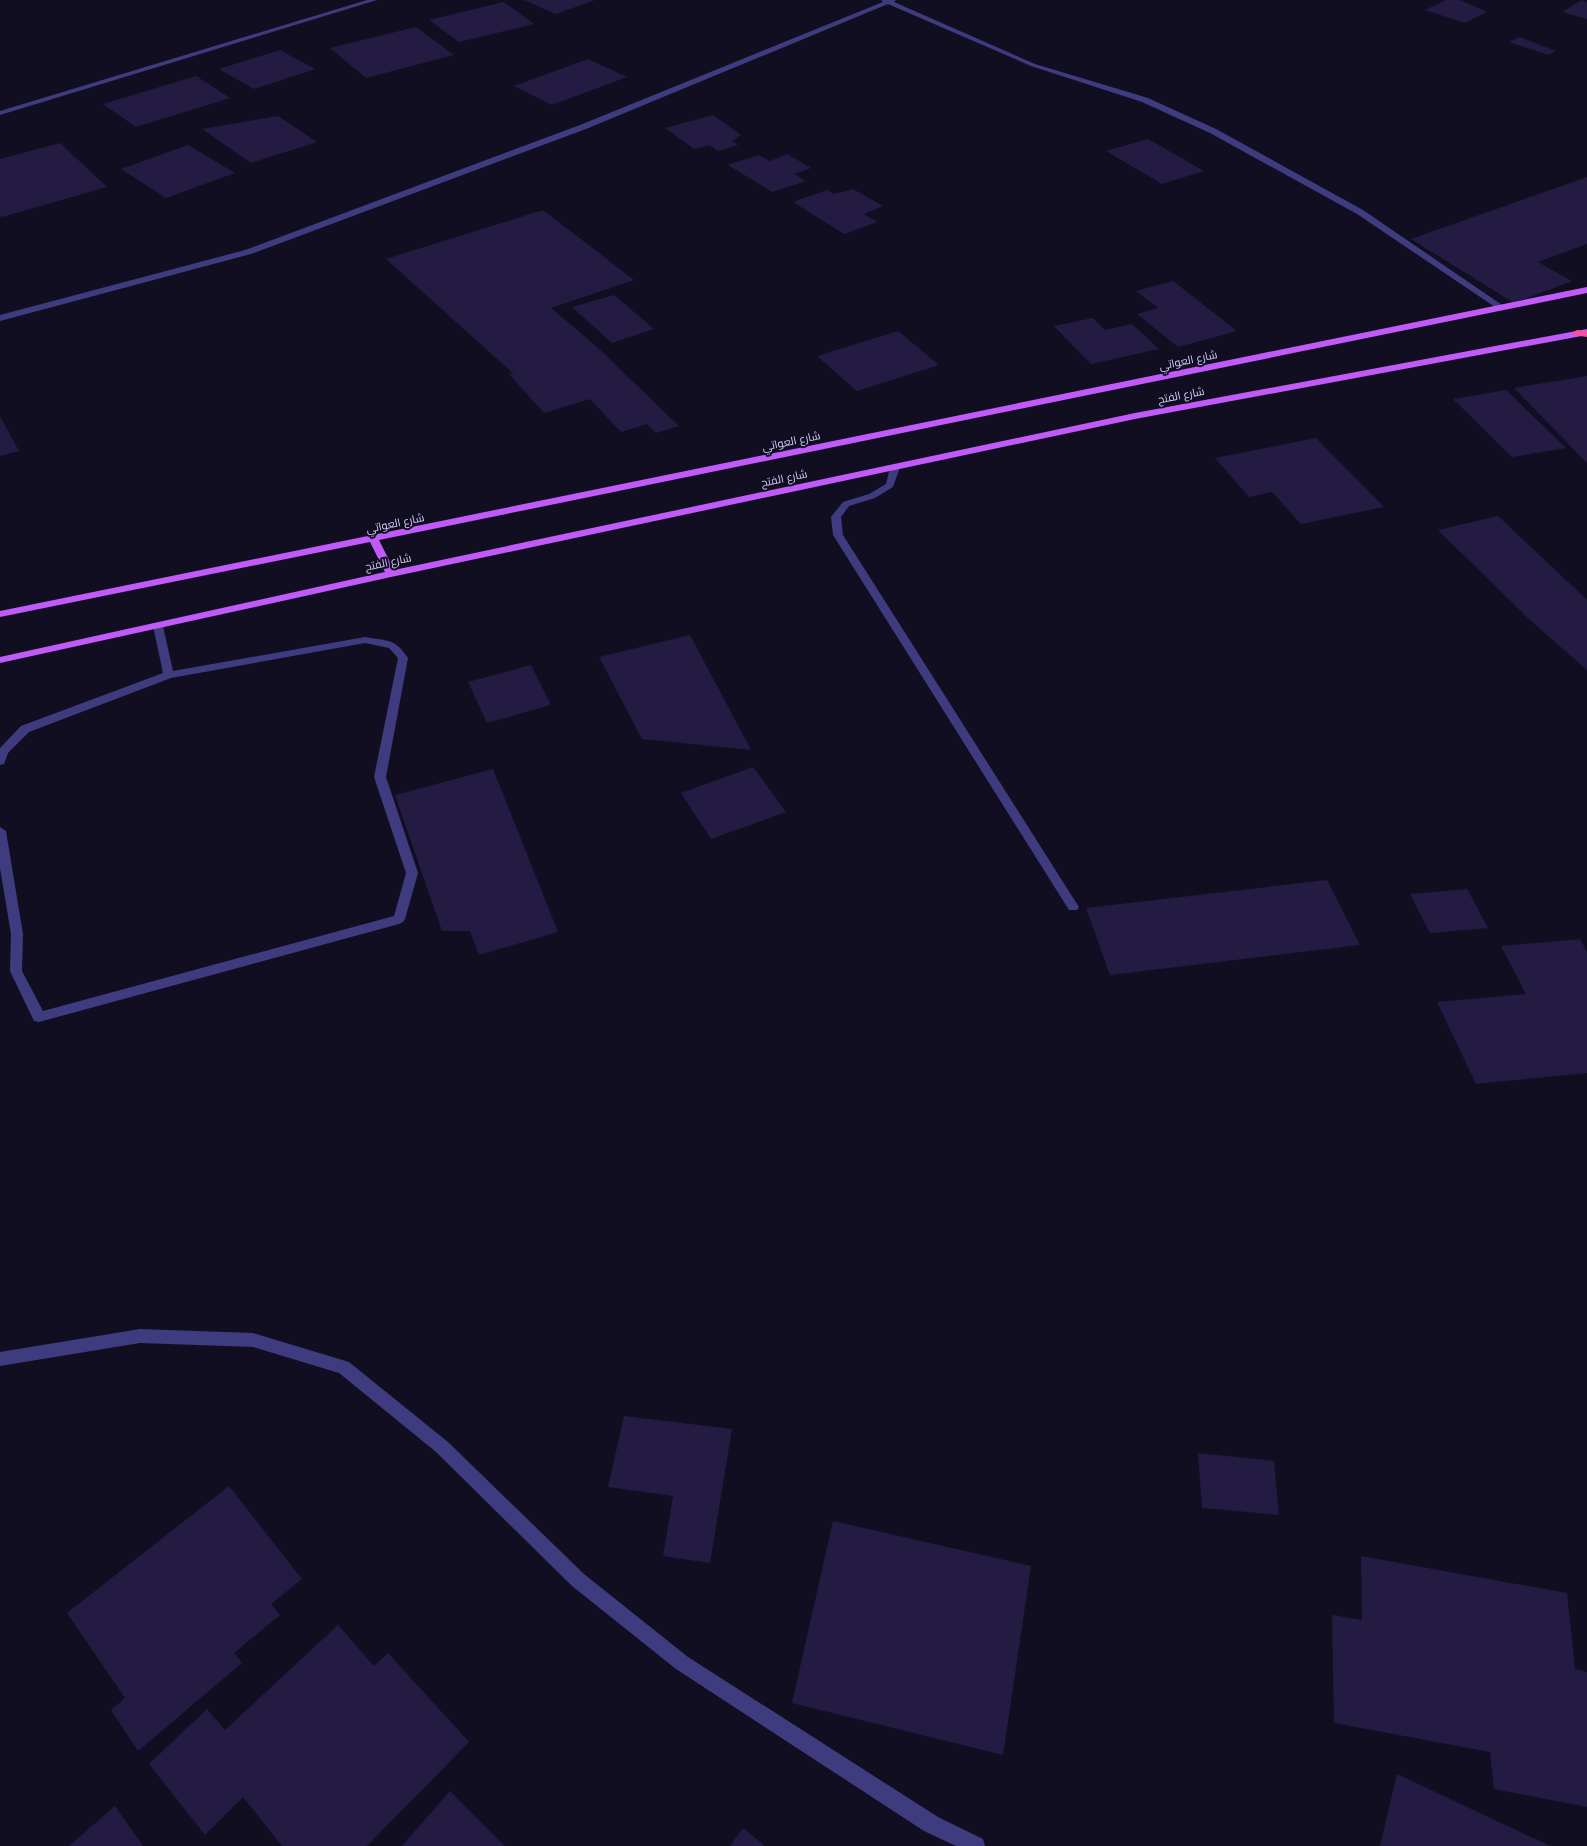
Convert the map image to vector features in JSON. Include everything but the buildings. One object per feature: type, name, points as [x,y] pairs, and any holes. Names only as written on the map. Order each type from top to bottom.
[{"type":"main road","name":"شارع العواتي","points":[[0,614],[1587,290]]},
{"type":"main road","name":"شارع الفتح","points":[[0,660],[391,574],[1135,416],[1584,333]]},
{"type":"main road","points":[[374,539],[391,574]]},
{"type":"street","points":[[0,113],[374,0]]},
{"type":"street","points":[[0,318],[248,252],[583,128],[888,1],[1033,65],[1145,100],[1213,131],[1360,212],[1501,307]]},
{"type":"street","points":[[895,468],[890,485],[872,496],[846,504],[836,517],[838,535],[1073,907]]},
{"type":"street","points":[[158,626],[169,675]]},
{"type":"street","points":[[0,761],[3,752],[25,730],[169,675],[365,640],[392,645],[403,658],[380,776],[412,873],[399,919],[39,1017],[16,971],[17,934],[0,831]]},
{"type":"street","points":[[0,1359],[140,1336],[253,1340],[344,1367],[442,1447],[578,1580],[682,1663],[932,1824],[976,1846]]}]
